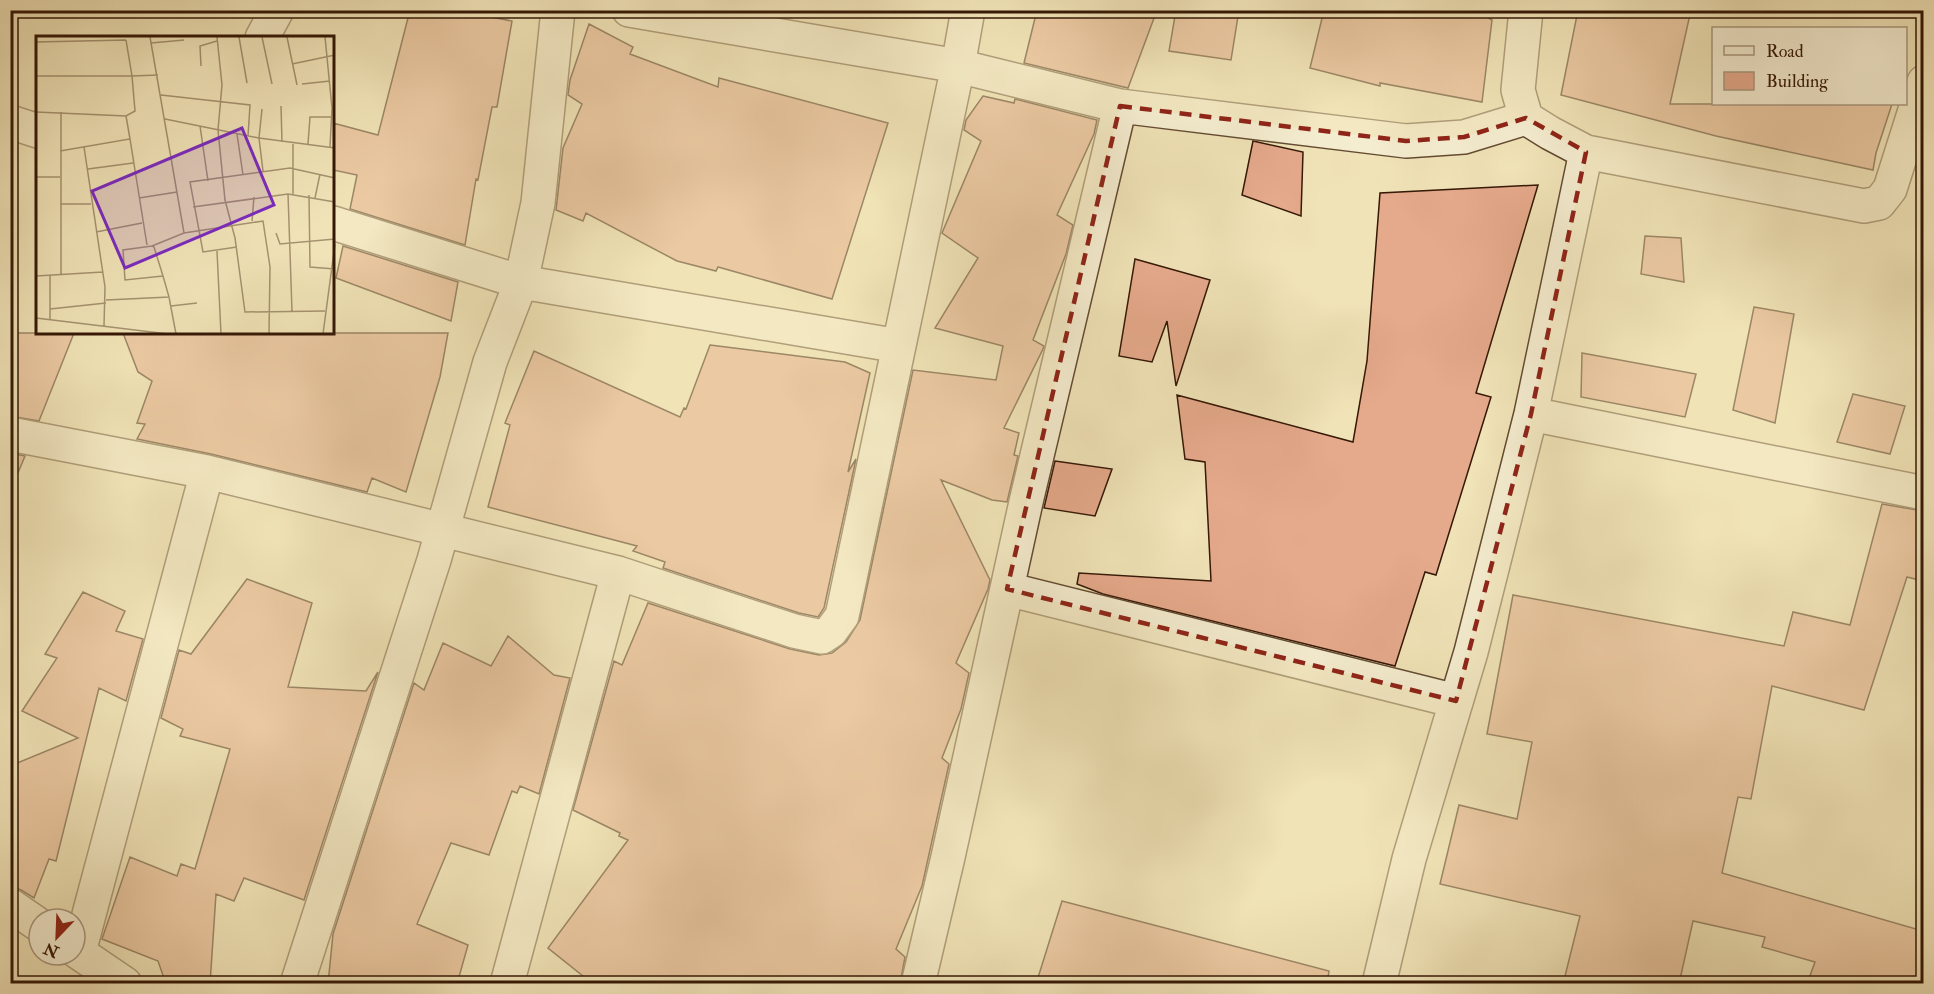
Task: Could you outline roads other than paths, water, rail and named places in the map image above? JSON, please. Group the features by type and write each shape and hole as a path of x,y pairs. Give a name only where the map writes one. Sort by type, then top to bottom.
{"street":[{"path":"263,36 277,10"},
{"path":"297,984 434,560 490,362 521,282 538,203 558,10"},
{"path":"629,10 958,66 1119,106 1406,141 1464,137 1526,118"},
{"path":"10,434 207,472 618,573 794,631 822,638 831,631 842,616 968,10"},
{"path":"1526,10 1518,90 1526,118 1550,133 1586,152 1864,206 1879,203 1890,189 1923,82"},
{"path":"918,984 1119,106"},
{"path":"10,122 36,130"},
{"path":"1379,984 1409,859 1472,652 1531,414 1586,152"},
{"path":"334,223 521,282 899,346"},
{"path":"1531,414 1923,493"},
{"path":"87,914 207,472"},
{"path":"507,984 618,573"},
{"path":"1007,589 1456,701"},
{"path":"10,905 27,917"},
{"path":"87,958 125,984"}]}
